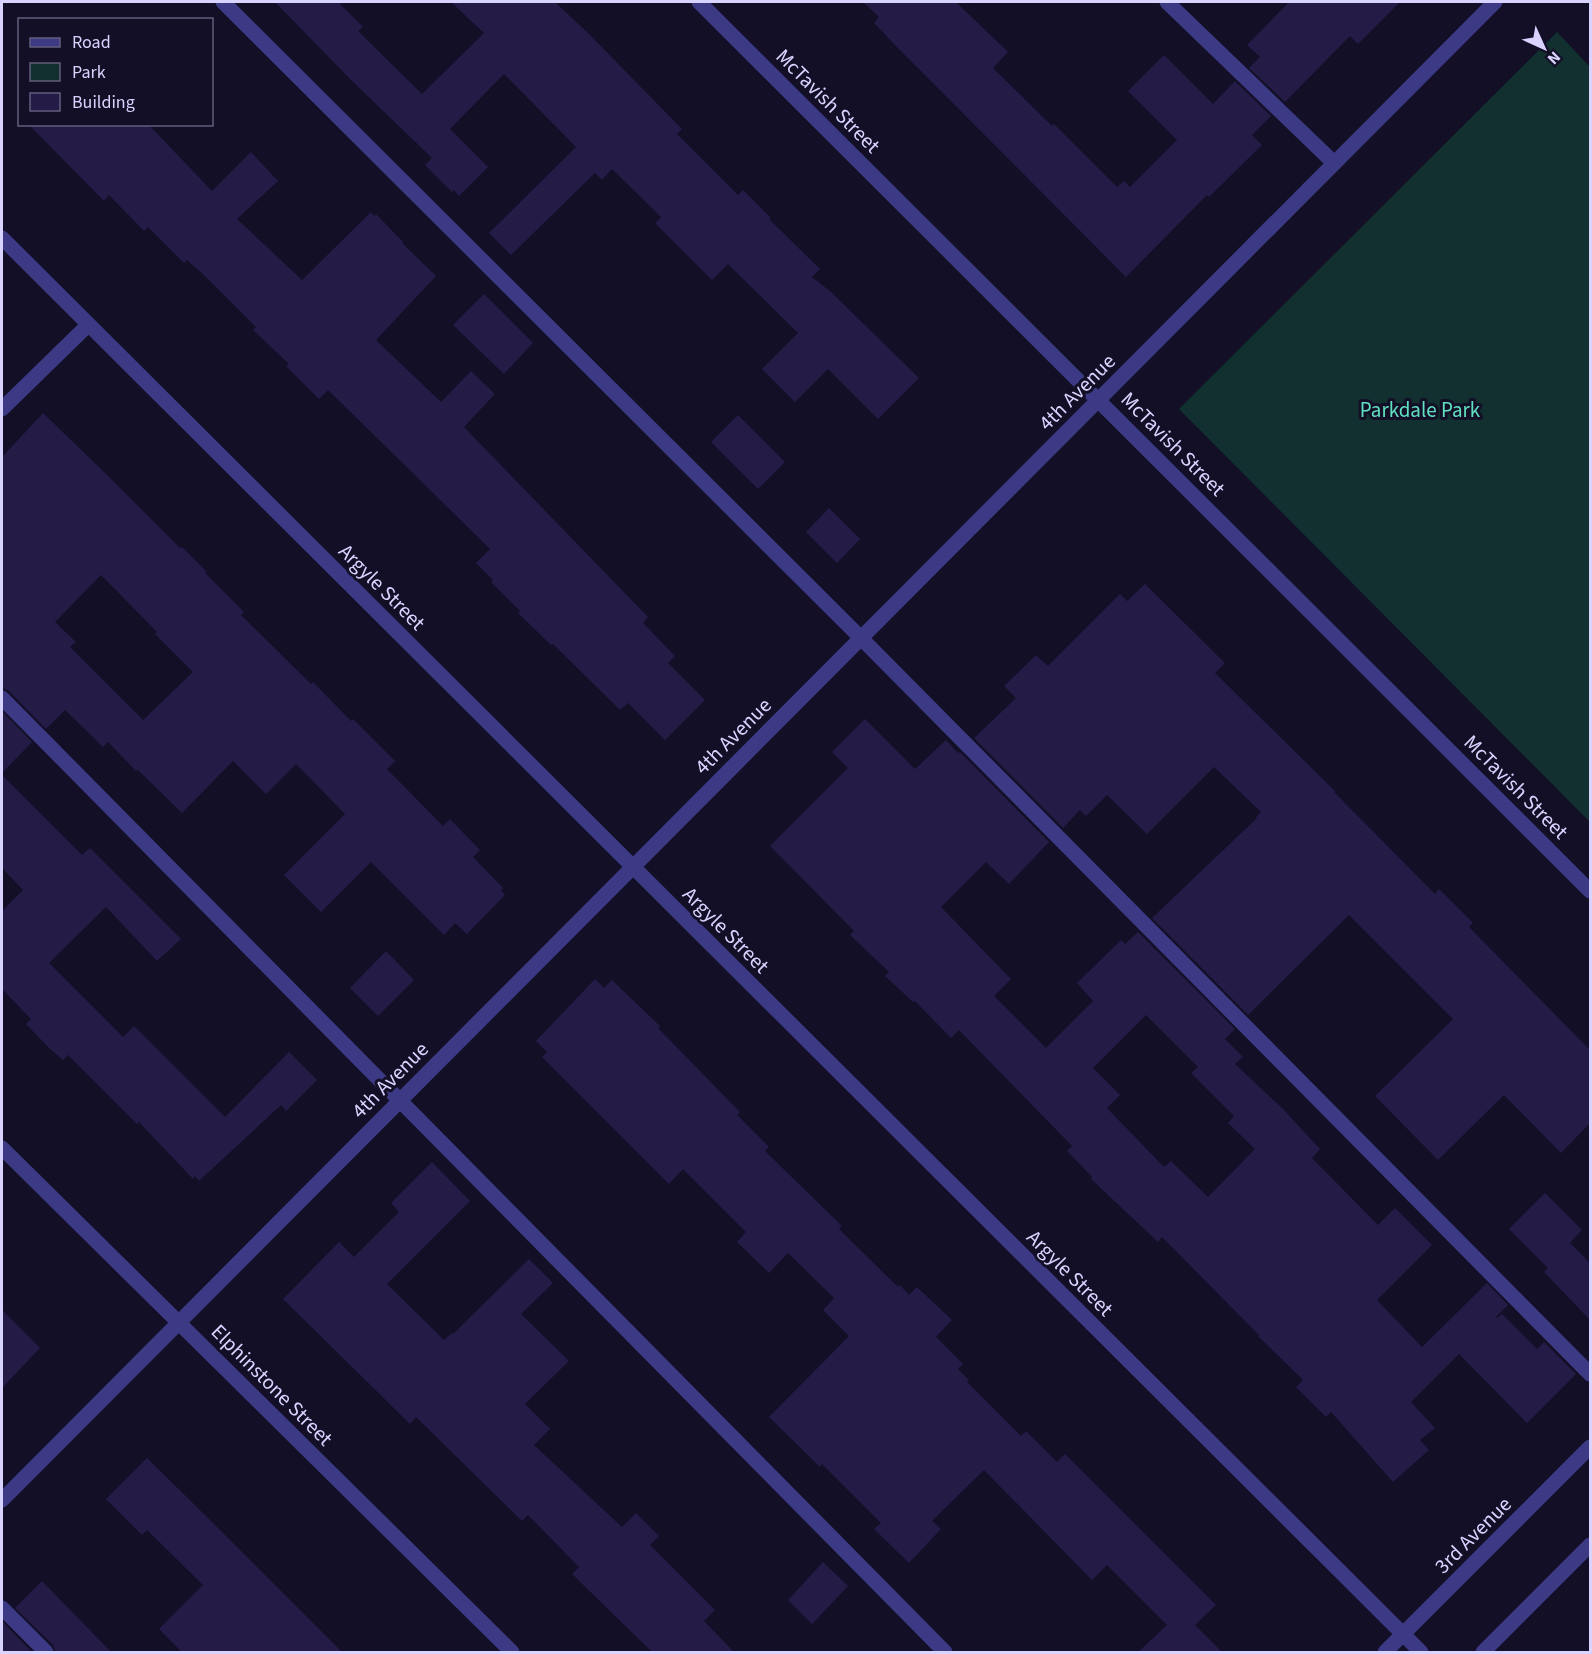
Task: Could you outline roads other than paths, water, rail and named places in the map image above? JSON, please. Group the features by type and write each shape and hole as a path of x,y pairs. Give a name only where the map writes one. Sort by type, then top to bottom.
{"street":[{"path":"223,2 861,638 1590,1374"},
{"name":"McTavish Street","path":"699,2 1590,891"},
{"path":"1167,2 1334,163"},
{"name":"4th Avenue","path":"2,1500 1495,2"},
{"name":"Argyle Street","path":"2,238 1421,1653"},
{"path":"2,409 88,325"},
{"path":"2,699 945,1653"},
{"name":"Elphinstone Street","path":"2,1148 512,1653"},
{"name":"3rd Avenue","path":"1385,1653 1590,1447"},
{"path":"1483,1653 1590,1545"},
{"path":"2,1608 46,1653"}],"park label":[{"name":"Parkdale Park","path":"1420,410"}]}
